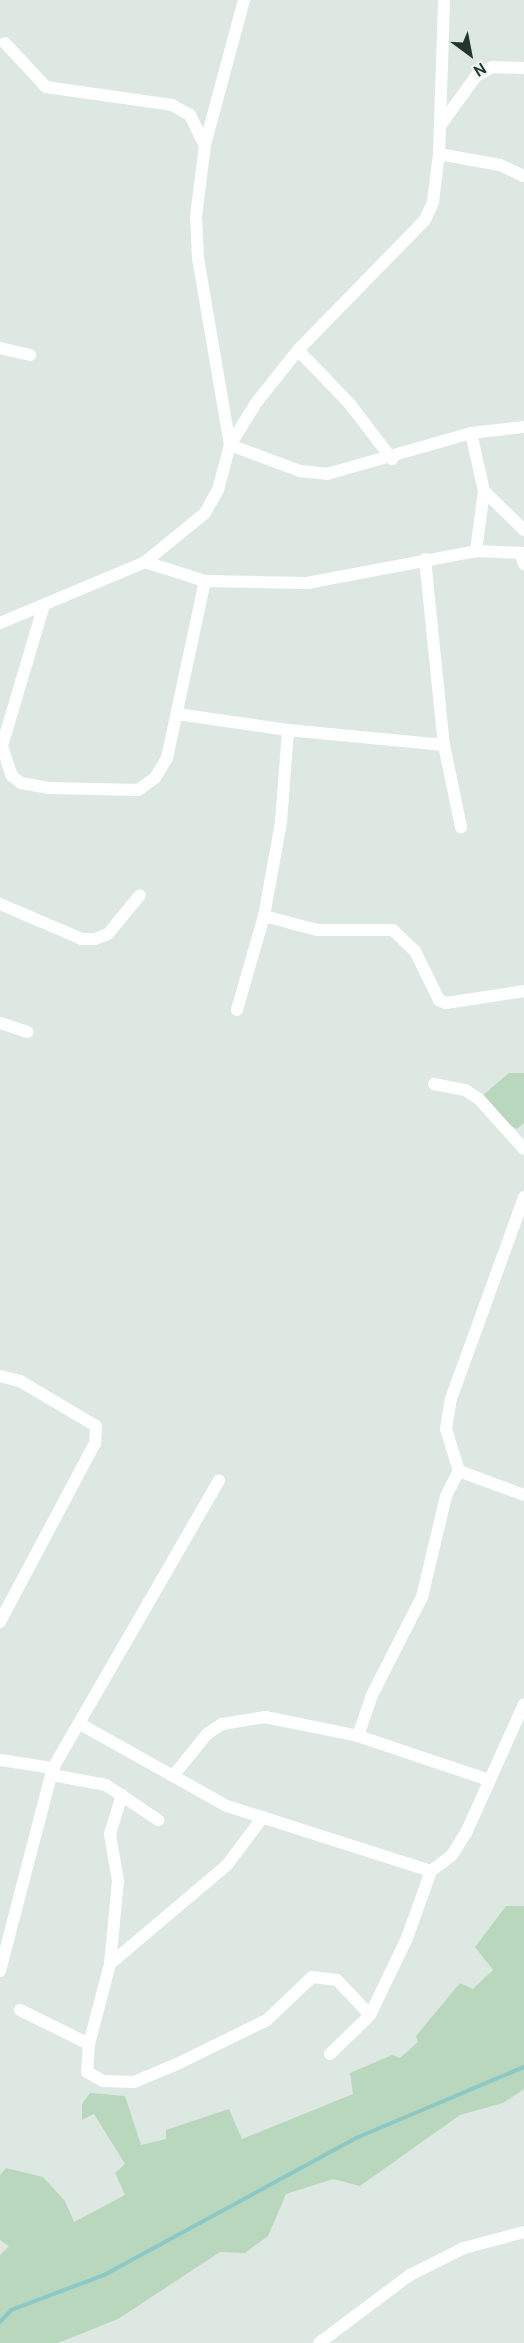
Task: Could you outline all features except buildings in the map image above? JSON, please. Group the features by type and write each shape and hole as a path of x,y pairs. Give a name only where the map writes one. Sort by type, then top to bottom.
{"street":[{"path":"230,445 198,258 196,216 205,145 244,0"},
{"path":"0,622 145,562 205,513 218,490 230,445 298,350 425,220 433,202 439,154 444,0"},
{"path":"5,43 46,87 172,105 190,115 205,145"},
{"path":"440,127 476,76 492,67 524,68"},
{"path":"439,154 500,165 524,176"},
{"path":"0,348 30,355"},
{"path":"298,350 349,403 392,459"},
{"path":"230,445 311,473 327,474 392,459 471,433 524,427"},
{"path":"471,433 484,491 476,551"},
{"path":"484,491 524,530"},
{"path":"145,562 205,581 306,584 425,559 476,551 523,557"},
{"path":"425,559 444,745 461,827"},
{"path":"44,605 2,746 12,776 21,783 49,788 138,790 162,769 177,714 205,581"},
{"path":"177,714 288,730 444,745"},
{"path":"237,1010 264,916 281,822 288,730"},
{"path":"0,904 82,939 95,939 108,934 140,896"},
{"path":"264,916 317,930 393,930 416,951 440,1000 446,1003 524,991"},
{"path":"0,1023 28,1032"},
{"path":"434,1084 465,1090 479,1099 524,1149"},
{"path":"358,1736 372,1695 422,1597 446,1496 459,1472 446,1429 451,1398 524,1197"},
{"path":"0,1376 20,1381 96,1426 95,1443 0,1622"},
{"path":"459,1472 524,1495"},
{"path":"0,1971 53,1772 219,1480"},
{"path":"330,2054 370,2015 407,1938 431,1871 452,1855 466,1833 524,1704"},
{"path":"173,1776 207,1734 222,1724 286,1719 358,1736 489,1780"},
{"path":"80,1724 227,1806 431,1871"},
{"path":"0,1760 82,1778 123,1795 158,1820"},
{"path":"123,1795 110,1834 118,1881 110,1964 89,2044 87,2072 92,2078 134,2082 267,2020 312,1977 337,1980 370,2015"},
{"path":"110,1964 226,1865 263,1817"},
{"path":"20,2010 89,2044"},
{"path":"319,2343 410,2275 464,2248 524,2232"}],"green space":[{"path":"509,1073 524,1073 524,1123 516,1129 500,1118 482,1096"},
{"path":"506,1906 524,1906 524,2089 503,2103 460,2115 360,2186 333,2179 286,2194 268,2236 245,2253 220,2252 118,2319 58,2343 0,2343 0,2255 9,2246 0,2240 0,2175 6,2168 43,2177 65,2201 74,2222 125,2195 115,2173 125,2164 94,2114 82,2120 82,2104 90,2093 125,2096 141,2145 166,2139 166,2130 229,2109 242,2139 353,2094 350,2073 392,2055 400,2058 418,2042 416,2036 460,1983 473,1989 493,1970 475,1947"}],"waterway":[{"path":"0,2322 11,2310 104,2275 356,2138 524,2067"}]}
